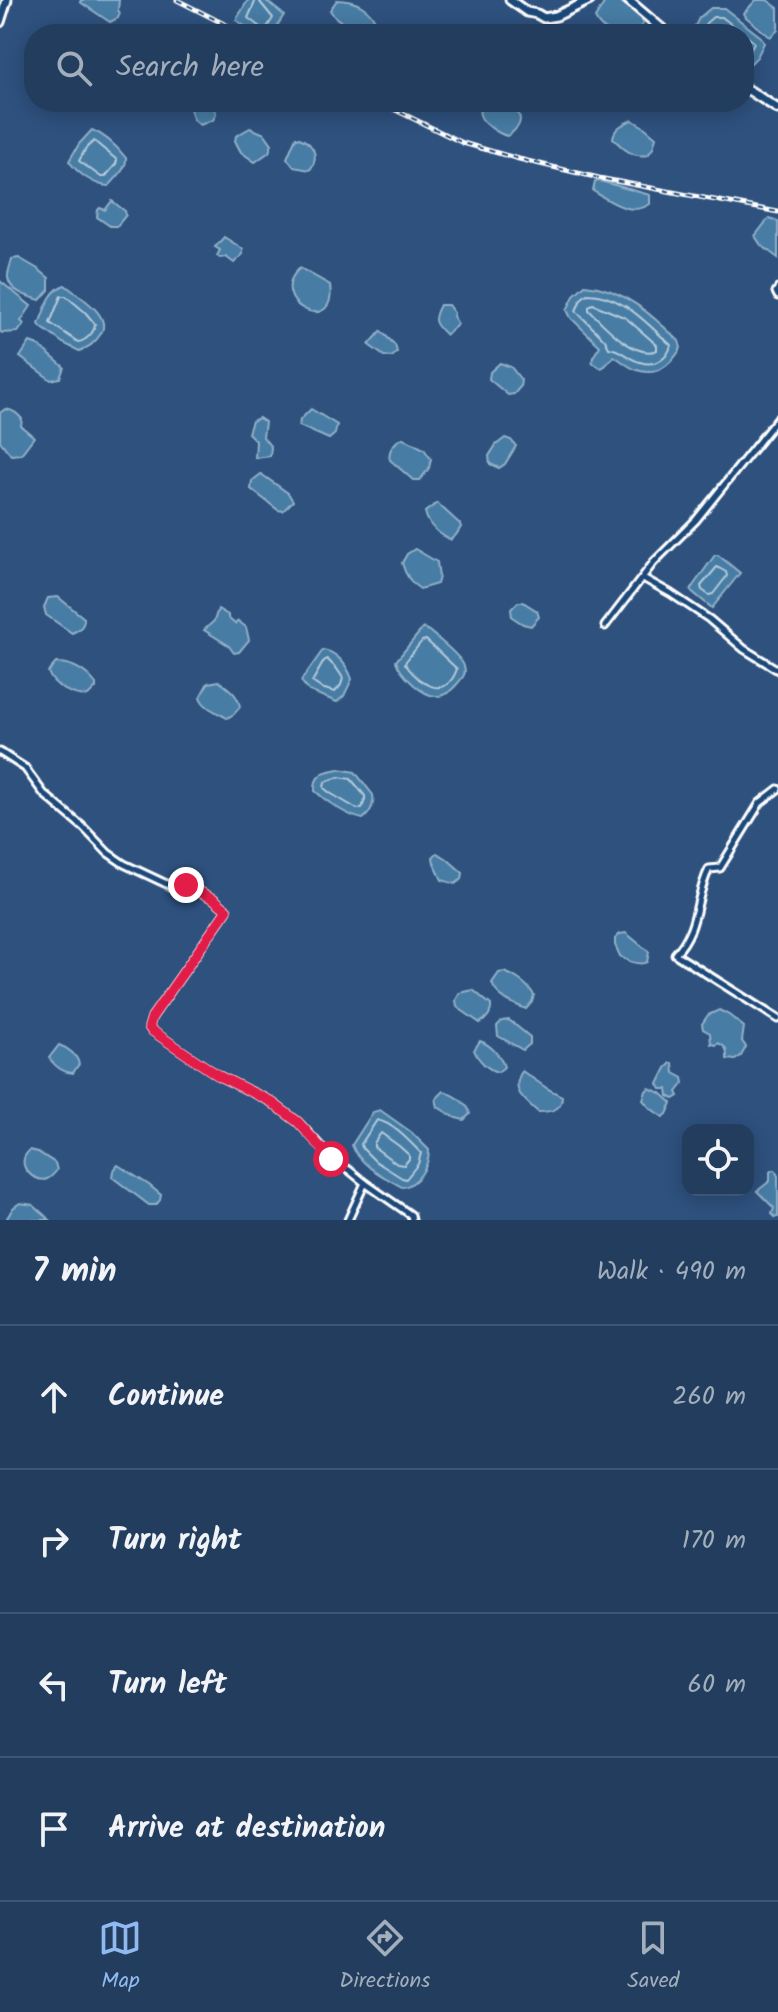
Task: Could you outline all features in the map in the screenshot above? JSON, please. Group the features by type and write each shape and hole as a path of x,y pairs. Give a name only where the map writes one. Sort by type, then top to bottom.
{"main road":[{"path":"0,22 7,0"},
{"path":"510,0 527,12 544,18 556,16 590,0"},
{"path":"628,0 656,24"},
{"path":"754,93 778,109"}],"street":[{"path":"778,289 778,296"},
{"path":"605,626 654,562 696,520 778,418"},
{"path":"643,578 683,601 744,649 778,670"},
{"path":"0,752 25,768 44,794 108,853 173,887 186,885 225,908 226,913 152,1017 151,1030 219,1076 270,1101 298,1122 336,1163 411,1215 412,1220"},
{"path":"778,789 760,803 720,868 709,869 693,926 686,942 675,954 778,1019"},
{"path":"348,1220 365,1183"}],"water":[{"path":"81,0 119,0 118,18 110,22"},
{"path":"248,0 265,0 284,15 278,24 242,24 236,20"},
{"path":"337,0 350,2 362,6 376,24 344,24 330,10"},
{"path":"606,0 617,0 645,19 643,24 599,24 595,18"},
{"path":"756,0 767,0 778,8 778,30 770,37 744,13"},
{"path":"711,8 724,8 744,24 696,24"},
{"path":"754,32 764,43 754,60"},
{"path":"191,112 215,112 213,120 200,125"},
{"path":"480,112 517,112 520,120 517,128 507,136 484,122"},
{"path":"632,120 656,137 648,155 629,152 613,138 617,129"},
{"path":"250,128 265,134 272,144 269,152 255,162 241,152 235,141 236,136"},
{"path":"92,130 111,142 126,158 123,170 109,186 87,178 69,161"},
{"path":"296,137 313,149 315,159 310,170 294,167 287,158"},
{"path":"595,182 650,195 650,204 635,209 613,203 593,191"},
{"path":"112,201 126,215 117,226 110,226 97,217 98,210 105,210"},
{"path":"769,218 778,221 778,258 755,236"},
{"path":"224,237 243,249 243,254 234,263 226,257 217,256 220,250 215,247"},
{"path":"19,258 49,278 49,290 40,300 21,293 9,283 12,259"},
{"path":"300,268 330,285 329,301 323,310 314,312 295,302 290,292 291,280"},
{"path":"0,281 31,306 18,332 0,331"},
{"path":"65,285 93,307 102,320 103,328 98,338 79,351 39,324 51,296"},
{"path":"585,285 624,297 658,322 679,341 681,348 673,360 651,372 634,369 614,356 601,368 592,362 600,346 571,318 567,310 575,294"},
{"path":"440,305 448,305 458,324 446,335 435,321"},
{"path":"381,331 395,345 397,352 392,357 384,356 369,345"},
{"path":"30,342 64,367 60,378 51,380 20,357"},
{"path":"500,363 511,367 521,380 514,394 508,395 489,379 490,372"},
{"path":"5,409 18,415 22,419 21,426 34,437 21,454 11,455 0,441 0,413"},
{"path":"311,409 337,425 335,434 329,439 299,426 300,420"},
{"path":"259,418 265,422 263,437 271,447 270,456 255,458 256,441 248,433 252,421"},
{"path":"403,438 424,449 431,459 429,468 420,480 413,480 390,460 392,447"},
{"path":"505,438 516,446 499,468 490,464 489,456"},
{"path":"261,474 288,493 293,501 283,511 251,489 252,481"},
{"path":"437,503 460,524 456,535 450,540 434,529 426,517 425,512"},
{"path":"415,549 437,562 437,584 420,589 408,578 402,563 407,554"},
{"path":"715,555 740,573 712,608 690,590"},
{"path":"58,597 84,618 81,628 72,633 46,615 44,607 48,598"},
{"path":"518,602 537,611 539,617 531,626 512,617 511,609"},
{"path":"218,609 235,624 238,621 246,627 249,640 239,652 234,653 228,645 204,630 214,621"},
{"path":"423,628 459,657 464,666 462,678 443,695 431,695 419,689 396,661"},
{"path":"323,650 341,660 352,679 344,696 337,702 309,691 301,681"},
{"path":"56,663 79,669 92,679 96,688 88,696 64,690 48,672"},
{"path":"219,681 230,689 239,702 240,707 227,718 208,707 200,697 208,683"},
{"path":"339,769 355,772 373,795 371,808 363,819 338,808 315,791 321,774"},
{"path":"437,853 463,873 462,879 455,884 442,880 434,863 433,857"},
{"path":"626,933 649,952 647,962 633,962 620,956 615,939"},
{"path":"504,972 521,981 534,995 526,1009 506,999 494,988 492,983 499,973"},
{"path":"473,990 491,1005 488,1016 480,1023 457,1007 456,1000 460,993"},
{"path":"719,1010 744,1027 742,1041 746,1047 735,1060 727,1059 723,1046 711,1044 710,1033 703,1029 702,1024 708,1015"},
{"path":"509,1020 530,1037 530,1044 523,1050 498,1036 497,1026"},
{"path":"480,1041 492,1048 501,1059 504,1067 498,1072 487,1067 476,1054 474,1050"},
{"path":"59,1045 72,1052 78,1061 73,1073 66,1072 49,1058"},
{"path":"671,1063 674,1073 683,1078 684,1083 677,1092 679,1096 674,1099 668,1096 667,1089 661,1089 658,1084"},
{"path":"522,1071 562,1096 558,1108 538,1112 523,1098 517,1084"},
{"path":"649,1088 672,1103 663,1117 643,1100"},
{"path":"444,1091 467,1106 470,1114 464,1120 438,1107 436,1099"},
{"path":"380,1110 411,1132 429,1150 422,1174 413,1183 402,1187 373,1170 355,1152 352,1145 373,1112"},
{"path":"30,1150 55,1163 57,1170 52,1176 42,1180 28,1172 24,1162"},
{"path":"118,1165 161,1195 156,1205 149,1205 112,1177"},
{"path":"772,1170 778,1176 778,1217 772,1214 774,1208 757,1191 770,1181"},
{"path":"20,1203 33,1205 50,1220 8,1220 13,1208"}],"railway":[{"path":"177,0 224,24"},
{"path":"399,112 463,143 519,159 599,178 778,212"}],"route":[{"path":"186,885 214,899 227,910 152,1017 149,1027 163,1040 219,1076 270,1101 298,1122 331,1159"}]}
